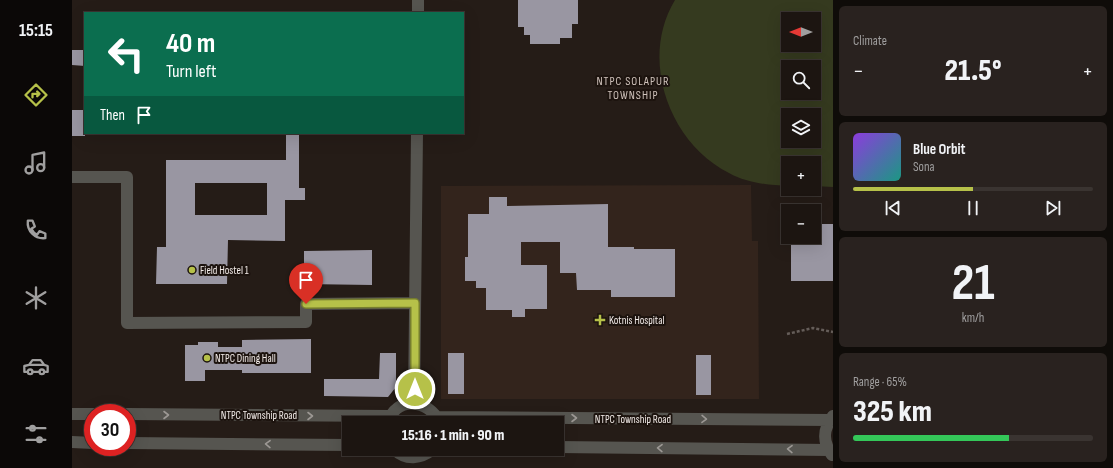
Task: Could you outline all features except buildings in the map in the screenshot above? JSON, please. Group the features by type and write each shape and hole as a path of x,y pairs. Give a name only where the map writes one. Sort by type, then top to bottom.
{"street":[{"path":"418,0 418,12"},
{"path":"414,403 417,134"},
{"path":"72,177 127,177 127,323 306,322 306,304 415,303"},
{"name":"NTPC Township Road","path":"392,416 402,405 414,403 429,408 435,416"},
{"path":"72,414 84,414"},
{"name":"NTPC Township Road","path":"136,414 342,419"},
{"path":"564,447 831,453 825,441 825,432 831,418"},
{"name":"NTPC Township Road","path":"564,419 831,418"},
{"path":"72,442 84,443"},
{"path":"136,443 342,445"},
{"path":"403,456 413,463 424,456"}],"path":[{"path":"786,334 813,328 833,332"}],"shaded area":[{"name":"Kotnis Hospital","path":"751,185 752,241 758,241 759,399 441,399 441,186"}],"green space":[{"path":"675,0 833,0 833,187 821,186 821,156 781,156 781,185 765,184 743,179 729,173 708,159 690,142 676,121 666,97 660,73 660,48 665,23"}],"place":[{"name":"Field Hostel 1","path":"192,270"},
{"name":"Kotnis Hospital","path":"600,320"},
{"name":"NTPC Dining Hall","path":"207,358"}],"district":[{"name":"NTPC SOLAPUR TOWNSHIP","path":"633,88"}],"route":[{"path":"306,304 415,303 415,389"}]}
